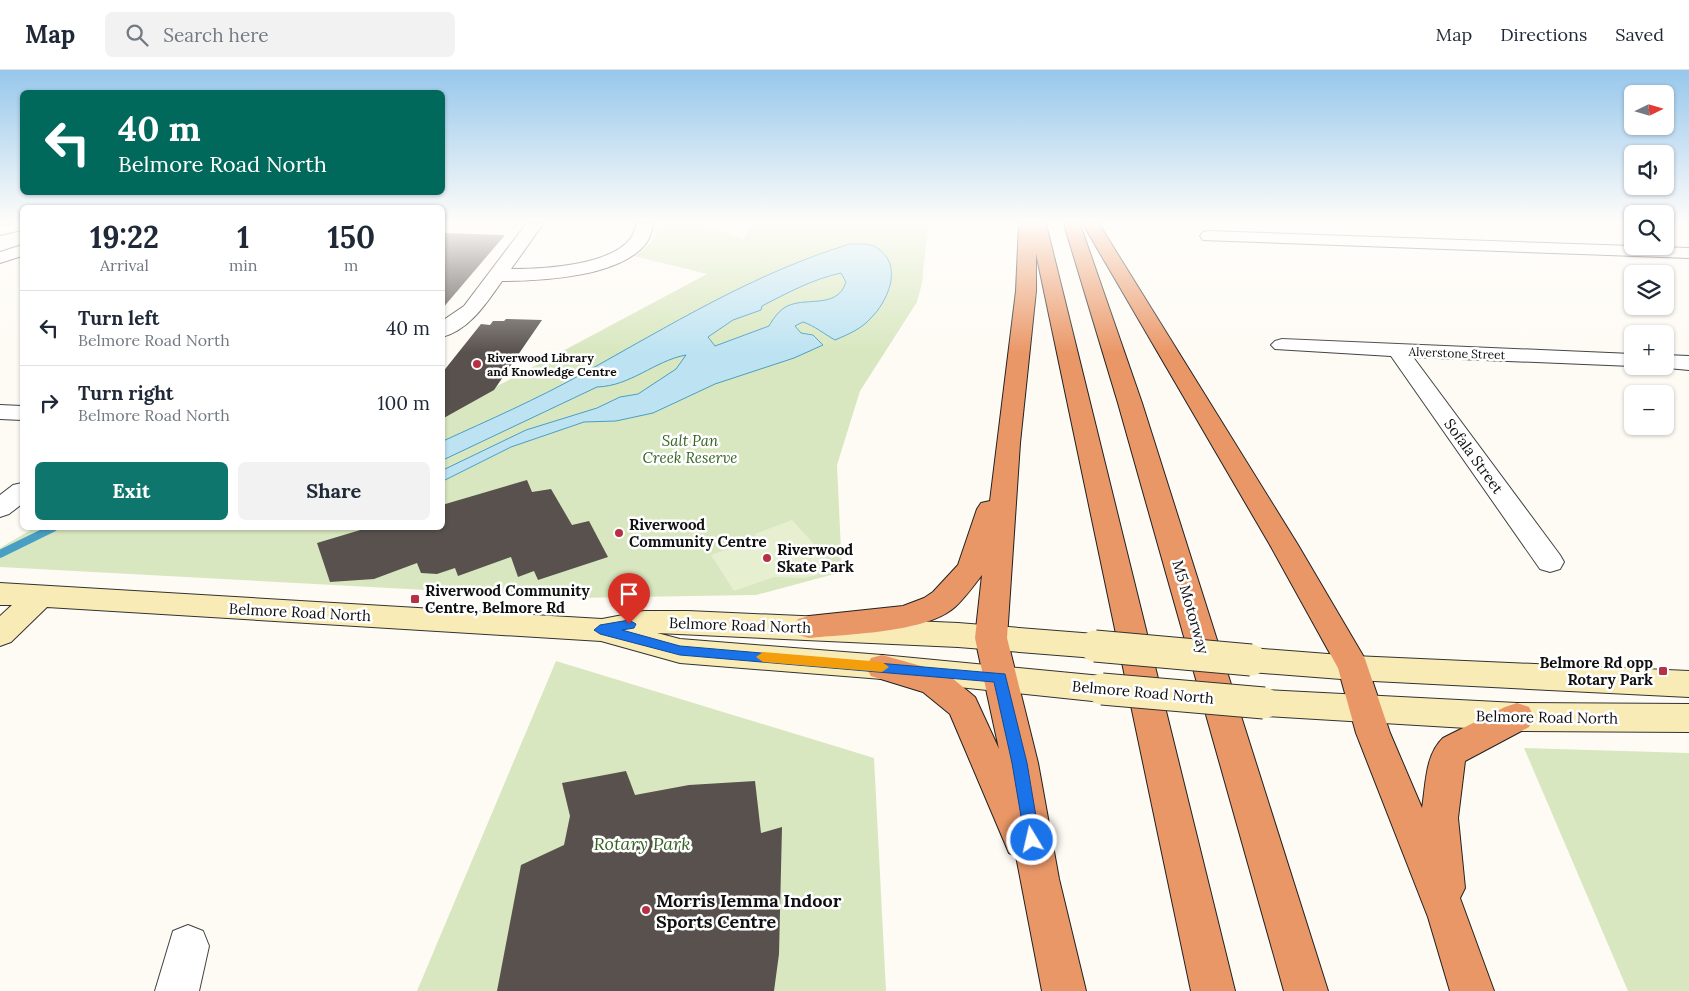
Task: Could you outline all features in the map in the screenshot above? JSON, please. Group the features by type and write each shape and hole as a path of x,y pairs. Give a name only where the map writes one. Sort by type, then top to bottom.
{"highway":[{"path":"1026,267 1026,291 1008,443 991,638 1020,763 1039,879 1064,991"},
{"path":"1048,267 1213,991"},
{"name":"M5 Motorway","path":"1086,267 1133,412 1306,991"},
{"path":"1117,267 1284,546 1354,668 1373,733 1448,917 1472,991"},
{"path":"809,628 906,617 944,600 971,568 980,545 1008,443"},
{"path":"882,667 934,682 963,706 1039,879"},
{"path":"1448,917 1439,818 1448,755 1455,748 1517,717"}],"main road":[{"name":"Belmore Road North","path":"0,594 600,630 680,650 1264,703 1517,717 1689,718"},
{"path":"0,634 40,596"},
{"name":"Belmore Road North","path":"600,630 644,622 809,628 991,638 1354,668 1689,684"}],"street":[{"path":"445,328 472,310 504,267"},
{"path":"497,276 545,275 582,267"},
{"name":"Alverstone Street","path":"1282,345 1624,360"},
{"name":"Sofala Street","path":"1398,351 1550,562"},
{"path":"0,412 20,413"},
{"path":"0,508 20,493"},
{"path":"177,991 188,946"}],"green space":[{"name":"Salt Pan Creek Reserve","path":"679,267 924,267 917,302 860,391 837,465 842,572 756,595 574,598 0,567 0,548 31,530 445,530 445,414 707,274"},
{"name":"Riverwood Skate Park","path":"792,520 818,552 821,560 817,575 804,578 774,577 734,591 711,555 758,539 755,534"},
{"name":"Rotary Park","path":"556,661 874,758 886,991 417,991"},
{"path":"1524,748 1689,753 1689,991 1628,991"}],"water":[{"path":"787,267 891,267 891,275 887,294 877,311 859,328 835,340 803,322 795,326 801,333 813,335 823,345 794,358 715,384 653,413 616,421 584,422 511,447 445,480 445,469 526,430 597,408 620,397 638,394 676,369 686,355 663,362 621,382 597,387 445,459 445,440 548,392 680,319","holes":["841,273 846,282 842,291 827,300 792,304 779,312 769,326 715,346 708,337 733,320 761,310 762,306 791,291"]}],"building":[{"path":"445,267 478,267 445,305"},
{"path":"506,319 542,320 494,390 445,417 445,369 481,324 490,325 493,321 504,321"},
{"name":"Riverwood Community Centre","path":"527,480 532,492 551,489 572,525 589,521 608,557 538,580 534,571 518,577 511,557 458,576 455,568 437,574 421,573 417,563 374,579 330,582 317,543 360,530 445,530 445,504"},
{"name":"Morris Iemma Indoor Sports Centre","path":"626,771 635,795 689,785 755,781 761,833 782,827 779,954 774,991 497,991 521,865 564,845 570,816 562,783"}],"waterway":[{"path":"0,554 49,530"}],"slow traffic":[{"path":"763,657 882,667"}],"place":[{"name":"Riverwood Library and Knowledge Centre","path":"477,364"},
{"name":"Riverwood Community Centre","path":"619,533"},
{"name":"Riverwood Skate Park","path":"767,558"},
{"name":"Riverwood Community Centre, Belmore Rd","path":"415,599"},
{"name":"Belmore Rd opp Rotary Park","path":"1663,671"},
{"name":"Morris Iemma Indoor Sports Centre","path":"646,910"}],"route":[{"path":"629,624 600,630 680,650 1000,678 1020,763 1032,840"}]}
